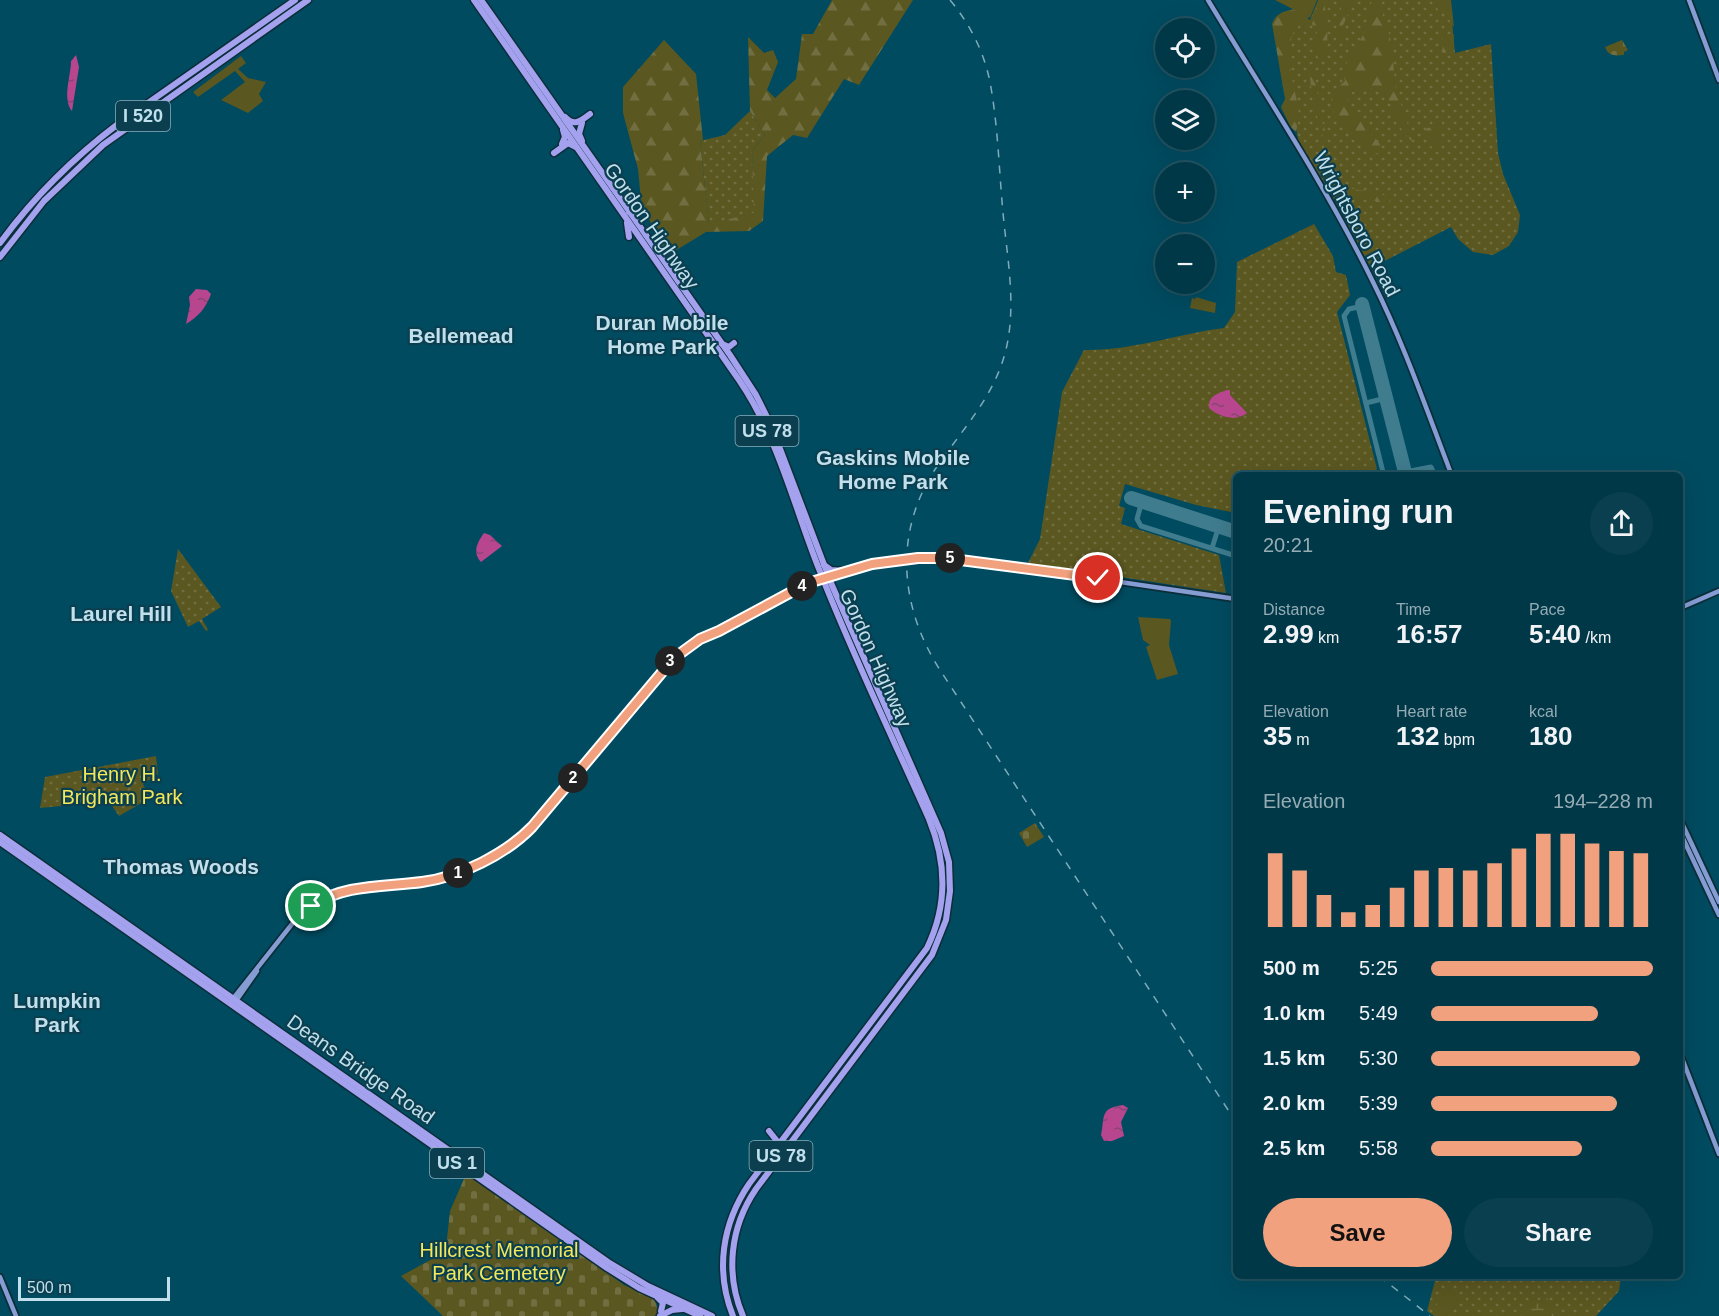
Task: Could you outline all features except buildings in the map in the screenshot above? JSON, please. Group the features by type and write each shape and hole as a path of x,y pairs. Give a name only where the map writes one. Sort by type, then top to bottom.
{"highway":[{"name":"I 520","path":"0,243 43,191 91,145 295,0"},
{"name":"I 520","path":"0,257 44,201 94,152 308,0"},
{"name":"Gordon Highway","path":"474,0 542,97 629,212 754,391 768,418 822,561 825,577 941,833 949,862 950,891 946,920 930,959 756,1189 745,1208 734,1239 732,1272 735,1294 743,1316"},
{"name":"Gordon Highway","path":"482,0 554,104 608,192 731,368 759,412 825,577 934,833 942,862 943,899 934,931 919,960 743,1193 728,1227 723,1249 723,1282 733,1316"},
{"path":"542,97 564,132 565,137 562,144"},
{"path":"554,104 566,119 573,123 579,122 590,114"},
{"path":"581,149 579,134 582,123"},
{"path":"554,153 568,143 581,149"},
{"path":"721,343 729,347 734,343"},
{"path":"721,368 726,366 731,368"},
{"path":"768,418 776,425 782,423"},
{"path":"771,460 775,459 779,463"},
{"path":"822,561 831,570 846,571"},
{"name":"Deans Bridge Road","path":"0,835 607,1268 656,1296 692,1311 712,1316"},
{"name":"Deans Bridge Road","path":"0,842 613,1266 692,1311"},
{"path":"803,1128 805,1136"},
{"path":"769,1131 777,1139 776,1149"},
{"path":"732,1272 734,1252 740,1248"},
{"path":"656,1296 662,1301 661,1313 675,1309 692,1311"},
{"path":"726,1316 728,1304"}],"main road":[{"name":"Wrightsboro Road","path":"1208,0 1320,183 1371,278 1393,326 1450,472"},
{"path":"1689,0 1719,80"},
{"path":"233,1002 298,916 314,903 347,890 442,878 493,856 514,843 532,827 664,668 683,650 804,585 872,564 945,558 1233,599"},
{"path":"1683,607 1719,591"},
{"path":"1683,825 1719,902"},
{"path":"1683,838 1719,915"},
{"path":"1683,1061 1719,1154"},
{"path":"0,1277 16,1316"}],"green space":[{"path":"832,0 913,0 859,85 844,79 807,138 793,135 767,156 763,221 749,231 706,232 665,257 641,200 638,169 623,113 623,87 664,40 696,74 709,224 754,213 752,151 765,135 750,111 748,37 764,53 773,50 778,62 767,90 775,98 796,79 802,34 813,34"},
{"path":"1275,0 1317,0 1310,18"},
{"path":"1318,0 1450,0 1455,53 1491,44 1498,153 1503,174 1520,215 1518,232 1509,246 1493,255 1473,252 1458,239 1451,227 1371,268 1327,187 1299,144 1279,32 1286,13 1310,20"},
{"path":"1319,0 1324,0 1327,33 1326,50 1321,61 1315,51 1317,32 1312,24"},
{"path":"1343,0 1355,0 1343,25 1344,33 1339,43 1336,42 1337,27"},
{"path":"1372,0 1382,0 1383,17 1390,36 1396,89 1413,140 1405,134 1386,96 1379,90 1370,88 1356,90 1349,96 1347,105 1379,143 1384,154 1370,152 1357,143 1338,119 1331,102 1333,93 1345,81 1347,61 1366,29"},
{"path":"1431,0 1451,0 1454,27 1447,12 1440,12"},
{"path":"1297,9 1307,14 1309,21 1298,27 1292,36 1289,48 1299,114 1296,132 1290,126 1281,107 1285,99 1272,24 1282,13"},
{"path":"1442,35 1454,35 1453,51 1443,53"},
{"path":"1622,40 1628,50 1624,52 1624,55 1612,55 1606,50 1605,47"},
{"path":"241,56 246,63 238,69 248,78 266,82 259,94 263,101 248,113 221,100 245,82 235,71 198,97 193,92"},
{"path":"1310,73 1313,73 1322,122 1328,137 1325,141 1315,107"},
{"path":"750,111 765,135 752,151 755,213 709,225 700,141 725,135"},
{"path":"1442,115 1442,129 1437,148 1434,149 1429,144 1425,133 1427,128 1438,122"},
{"path":"1296,133 1317,161 1335,175 1336,182 1349,188 1382,194 1390,200 1388,204 1341,193 1338,198 1334,198"},
{"path":"1314,224 1333,256 1336,272 1346,275 1350,295 1337,312 1377,469 1373,472 1233,472 1233,512 1196,505 1125,484 1119,506 1125,508 1121,524 1219,555 1226,593 1028,563 1040,539 1062,392 1084,350 1119,348 1224,328 1235,312 1237,262"},
{"path":"1192,298 1216,303 1215,313 1190,308"},
{"path":"178,549 221,607 202,619 208,630 206,631 199,621 188,627 171,591"},
{"path":"1138,617 1170,619 1169,645 1178,674 1157,680 1146,647 1150,645 1143,640"},
{"name":"Henry H. Brigham Park","path":"156,756 158,774 143,784 150,798 119,816 106,797 71,805 40,808 45,777"},
{"path":"1035,823 1044,837 1027,847 1019,833"},
{"name":"Hillcrest Memorial Park Cemetery","path":"467,1172 624,1285 654,1298 659,1313 654,1316 443,1316 401,1276 441,1254 446,1248 450,1211"},
{"path":"1435,1279 1621,1279 1619,1291 1596,1316 1434,1316 1427,1311"},
{"path":"1448,1289 1460,1298 1446,1316 1435,1307"},
{"path":"1546,1297 1565,1316 1524,1316 1522,1313 1531,1304"}],"water":[{"path":"76,55 79,67 72,111 68,100 68,87 71,61"},
{"path":"196,289 207,290 211,294 201,312 186,324 190,305 189,297"},
{"path":"1230,390 1230,395 1247,413 1243,416 1228,417 1209,408 1212,398"},
{"path":"484,533 490,535 502,546 481,562 476,548"},
{"path":"1123,1105 1128,1108 1121,1122 1124,1136 1112,1141 1104,1141 1101,1135 1104,1115 1115,1106"}],"taxiway":[{"path":"1363,306 1349,309 1344,316 1383,472"},
{"path":"1366,403 1386,398"},
{"path":"1405,472 1431,467 1433,472"},
{"path":"1142,501 1137,519 1141,526 1233,555"},
{"path":"1212,548 1219,526"}],"runway":[{"path":"1362,304 1405,472"},
{"path":"1131,498 1233,531"}],"railway":[{"path":"950,0 975,39 984,60 993,98 1010,279 1010,329 1002,362 988,394 923,490 908,542 909,594 926,645 940,670 1233,1117"},
{"path":"1383,1279 1430,1316"}],"district":[{"name":"Duran Mobile Home Park","path":"662,334"},
{"name":"Bellemead","path":"461,335"},
{"name":"Gaskins Mobile Home Park","path":"893,469"},
{"name":"Laurel Hill","path":"121,613"},
{"name":"Thomas Woods","path":"181,866"},
{"name":"Lumpkin Park","path":"57,1012"}],"route":[{"path":"311,906 330,895 347,890 442,878 460,872 509,847 532,827 664,668 683,650 813,581 872,564 918,558 984,562 1098,578"}]}
